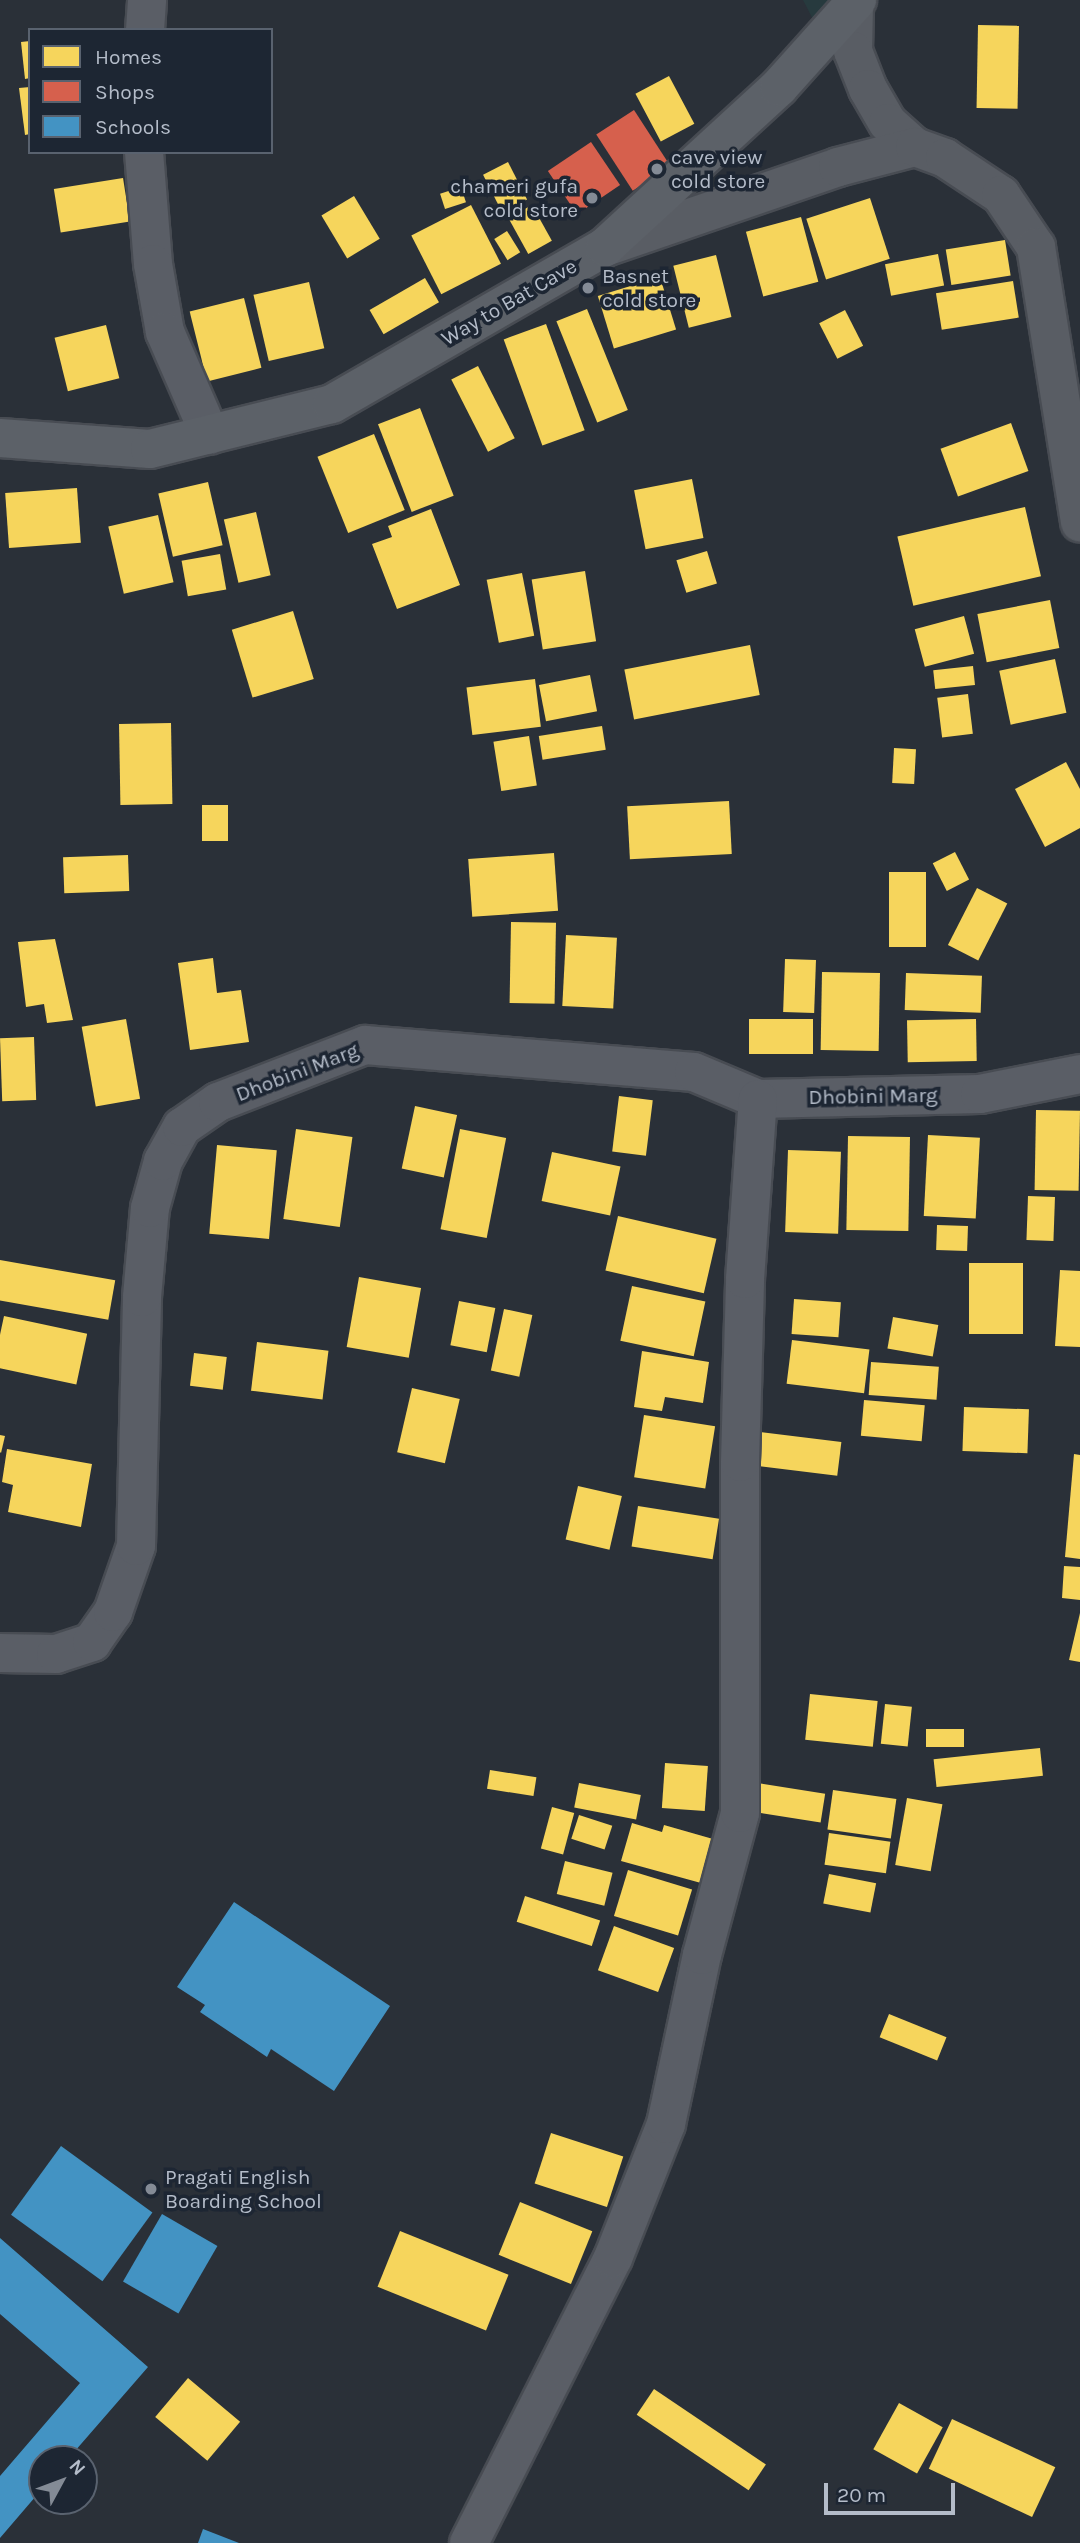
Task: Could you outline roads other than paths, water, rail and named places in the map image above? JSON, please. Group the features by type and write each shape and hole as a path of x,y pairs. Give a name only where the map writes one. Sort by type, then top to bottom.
{"main road":[{"path":"856,2 853,51 868,89 888,123 915,146 945,158 1001,195 1036,247 1080,523"},
{"path":"605,247 779,87 856,2"},
{"name":"Way to Bat Cave","path":"0,438 150,449 332,404 605,247 838,167 915,146"}],"street":[{"path":"145,28 146,0"},
{"path":"144,154 153,264 165,332 210,435"},
{"name":"Dhobini Marg","path":"0,1653 56,1654 93,1642 113,1612 136,1546 142,1297 150,1208 163,1161 182,1127 218,1102 365,1045 694,1072 758,1099 980,1094 1080,1074"},
{"path":"468,2543 613,2258 666,2124 702,1955 740,1813 740,1462 745,1279 758,1099"}],"place":[{"name":"cave view cold store","path":"657,169"},
{"name":"chameri gufa cold store","path":"592,198"},
{"name":"Basnet cold store","path":"588,288"},
{"name":"Pragati English Boarding School","path":"151,2189"}]}
